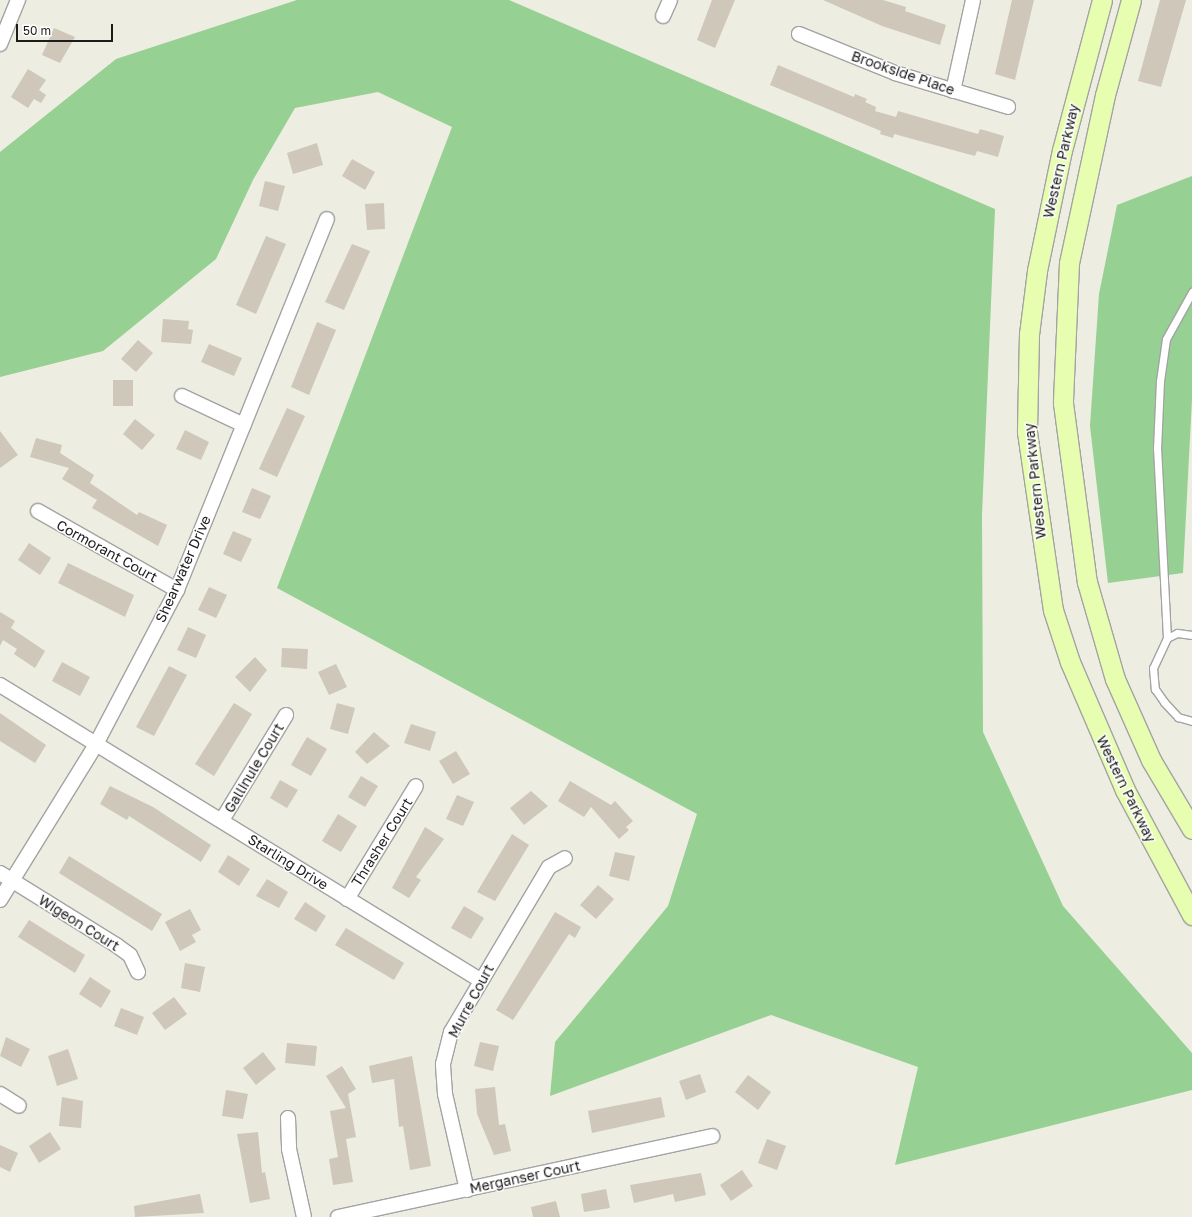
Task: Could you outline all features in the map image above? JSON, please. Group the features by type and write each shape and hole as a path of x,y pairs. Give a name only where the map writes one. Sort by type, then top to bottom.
{"main road":[{"name":"Western Parkway","path":"1102,0 1062,150 1037,271 1029,334 1028,432 1052,602 1070,662 1125,790 1192,914"},
{"name":"Western Parkway","path":"1131,0 1105,95 1069,263 1063,403 1087,582 1115,679 1151,760 1192,829"}],"street":[{"path":"0,44 18,0"},
{"path":"663,16 670,0"},
{"path":"953,91 973,0"},
{"name":"Brookside Place","path":"799,34 953,91 1008,106"},
{"name":"Shearwater Drive","path":"0,900 95,746 177,590 327,219"},
{"path":"182,396 244,425"},
{"name":"Cormorant Court","path":"38,511 177,590"},
{"name":"Starling Drive","path":"0,685 95,746 222,820 347,899 480,980"},
{"name":"Gallinule Court","path":"222,820 286,715"},
{"name":"Thrasher Court","path":"347,899 416,786"},
{"name":"Murre Court","path":"467,1190 445,1094 444,1064 451,1032 480,980 549,867 565,858"},
{"name":"Wigeon Court","path":"0,873 130,955 138,972"},
{"path":"0,1094 19,1106"},
{"path":"288,1118 289,1149 304,1217"},
{"name":"Merganser Court","path":"338,1217 712,1136"}],"lane":[{"path":"1192,292 1166,339 1160,382 1157,449 1167,638 1153,668 1156,689 1178,717 1192,721"},
{"path":"1167,638 1177,633 1192,635"}],"green space":[{"path":"297,0 509,0 995,209 982,515 983,732 1063,906 1192,1053 1192,1090 895,1165 918,1067 771,1015 550,1096 555,1042 668,906 697,814 277,588 452,127 378,92 295,108 253,180 216,259 103,351 0,377 0,152 116,59"},
{"path":"1192,176 1192,399 1183,573 1108,583 1090,426 1099,294 1117,205"}],"building":[{"path":"712,0 735,0 715,48 697,40"},
{"path":"823,0 883,0 906,7 905,11 946,25 940,45 882,26"},
{"path":"1012,0 1034,0 1015,80 995,74"},
{"path":"1160,0 1186,0 1161,87 1138,81"},
{"path":"54,28 75,37 60,63 42,55"},
{"path":"778,65 854,97 855,94 867,99 865,102 876,107 875,111 896,117 898,111 978,134 980,129 1004,136 998,157 977,151 975,156 894,134 893,138 880,134 881,131 770,85"},
{"path":"28,69 46,80 39,90 46,95 41,103 34,99 28,108 11,97"},
{"path":"317,143 323,165 293,174 287,153"},
{"path":"352,159 375,172 365,190 342,176"},
{"path":"265,181 285,186 278,211 259,206"},
{"path":"384,203 385,229 367,230 365,204"},
{"path":"266,236 286,244 256,314 236,305"},
{"path":"352,244 370,251 344,310 325,302"},
{"path":"163,319 189,321 188,329 193,330 191,344 161,342"},
{"path":"317,322 336,330 309,395 291,387"},
{"path":"138,340 153,353 136,372 121,359"},
{"path":"209,344 242,358 234,376 201,362"},
{"path":"113,380 133,380 133,406 113,406"},
{"path":"287,408 305,416 277,477 259,469"},
{"path":"135,419 155,435 142,450 123,434"},
{"path":"185,430 209,442 201,460 176,449"},
{"path":"0,431 18,455 0,468"},
{"path":"36,438 62,445 60,453 94,475 90,483 137,515 139,512 167,525 158,546 92,508 97,500 62,479 69,468 30,457"},
{"path":"252,488 271,496 260,519 242,512"},
{"path":"233,531 252,539 241,562 223,554"},
{"path":"29,543 51,558 40,575 18,560"},
{"path":"68,563 134,595 125,617 58,583"},
{"path":"209,587 227,595 216,618 198,610"},
{"path":"0,612 15,621 11,628 45,651 35,668 14,654 17,649 3,640 0,646"},
{"path":"188,627 206,635 196,658 177,650"},
{"path":"282,648 308,649 307,669 281,667"},
{"path":"255,657 267,670 250,692 235,677"},
{"path":"62,662 90,677 80,696 52,681"},
{"path":"336,664 347,687 329,695 318,672"},
{"path":"169,666 187,675 154,736 136,727"},
{"path":"234,703 252,714 214,776 195,764"},
{"path":"337,703 355,708 348,734 330,729"},
{"path":"0,713 46,745 35,763 0,741"},
{"path":"411,724 436,732 430,751 404,743"},
{"path":"374,732 390,746 367,764 355,752"},
{"path":"307,737 327,749 311,776 291,765"},
{"path":"456,751 470,774 453,784 439,761"},
{"path":"361,776 378,786 365,807 348,797"},
{"path":"280,780 298,790 287,808 270,798"},
{"path":"570,781 611,805 615,801 633,821 626,827 629,830 619,839 591,807 584,817 558,801"},
{"path":"110,786 153,807 211,845 201,862 129,816 127,820 100,804"},
{"path":"531,791 548,806 524,825 510,808"},
{"path":"457,795 474,802 463,826 446,819"},
{"path":"338,814 357,826 341,852 322,841"},
{"path":"425,827 444,839 416,877 421,880 409,898 392,888"},
{"path":"512,834 529,845 495,901 477,892"},
{"path":"615,852 635,856 629,881 609,876"},
{"path":"228,855 250,869 239,886 218,872"},
{"path":"69,856 162,914 152,931 59,873"},
{"path":"267,879 288,892 279,908 256,896"},
{"path":"598,885 614,899 596,919 580,905"},
{"path":"305,902 326,916 316,932 294,919"},
{"path":"464,906 484,918 471,939 451,928"},
{"path":"190,909 201,930 192,935 196,942 180,951 165,922"},
{"path":"555,912 581,927 575,938 569,934 513,1020 496,1010"},
{"path":"29,920 85,955 75,973 18,937"},
{"path":"346,928 404,963 394,980 335,945"},
{"path":"185,963 205,967 200,992 181,988"},
{"path":"90,977 111,991 101,1008 79,994"},
{"path":"174,997 187,1014 165,1030 152,1013"},
{"path":"121,1008 144,1017 137,1035 114,1026"},
{"path":"6,1037 30,1049 21,1067 0,1056"},
{"path":"480,1042 499,1046 493,1071 474,1066"},
{"path":"287,1043 317,1046 315,1066 285,1063"},
{"path":"68,1049 78,1079 57,1086 48,1056"},
{"path":"263,1052 276,1069 256,1085 243,1068"},
{"path":"412,1056 431,1166 410,1170 403,1126 399,1127 394,1079 372,1083 369,1066"},
{"path":"342,1066 356,1089 348,1094 356,1137 346,1139 353,1182 333,1185 329,1159 338,1157 330,1111 346,1108 326,1076"},
{"path":"700,1074 706,1092 686,1100 679,1081"},
{"path":"748,1075 771,1092 758,1110 735,1092"},
{"path":"495,1087 499,1125 505,1124 511,1151 494,1155 477,1114 475,1089"},
{"path":"226,1090 248,1094 243,1119 222,1116"},
{"path":"62,1097 83,1101 81,1128 59,1126"},
{"path":"661,1097 665,1117 592,1133 588,1111"},
{"path":"50,1132 61,1149 39,1163 29,1146"},
{"path":"258,1132 262,1173 265,1172 270,1199 250,1203 237,1134"},
{"path":"767,1139 786,1146 777,1170 758,1163"},
{"path":"0,1145 18,1153 10,1172 0,1167"},
{"path":"742,1170 753,1186 731,1201 720,1185"},
{"path":"701,1173 706,1195 675,1202 673,1194 634,1203 630,1185"},
{"path":"606,1189 610,1208 584,1212 581,1194"},
{"path":"200,1194 204,1213 135,1217 134,1206"},
{"path":"556,1201 560,1217 533,1217 531,1207"}]}
